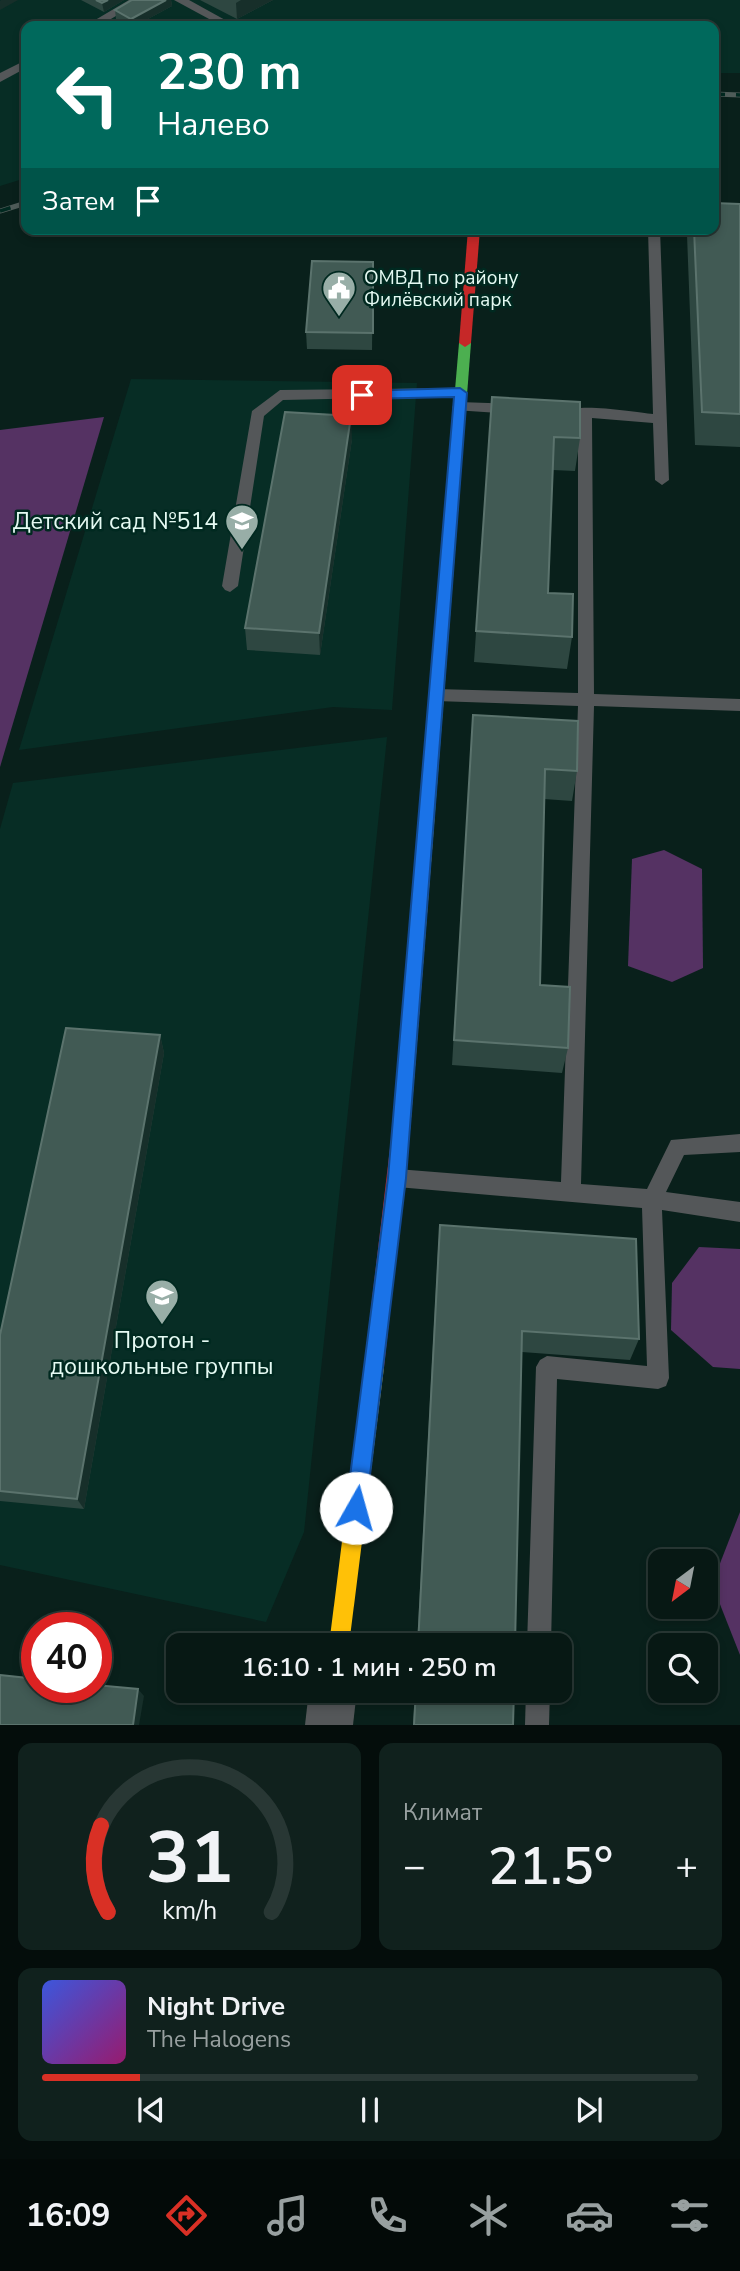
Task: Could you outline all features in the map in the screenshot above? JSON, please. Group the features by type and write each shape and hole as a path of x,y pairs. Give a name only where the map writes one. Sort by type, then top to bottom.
{"street":[{"path":"340,1633 397,1178 474,235"},
{"path":"329,1725 332,1703"}],"lane":[{"path":"100,21 137,0"},
{"path":"180,0 220,21"},
{"path":"0,78 21,66"},
{"path":"654,235 662,480"},
{"path":"230,586 257,414 281,395 460,400 529,410"},
{"path":"557,411 660,419"},
{"path":"571,1192 586,700 585,412"},
{"path":"436,695 740,705"},
{"path":"539,1633 547,1367 658,1378 652,1199 678,1146 740,1143"},
{"path":"397,1178 652,1199 740,1212"},
{"path":"537,1725 538,1703"}],"shaded area":[{"path":"0,0 740,0 740,73 719,73 719,21 21,21 21,180 0,186"},
{"name":"Детский сад №514","path":"131,379 417,383 392,710 333,707 19,750"},
{"path":"104,417 0,767 0,430"},
{"name":"Протон - дошкольные группы","path":"387,737 304,1532 266,1622 0,1565 0,829 13,783"},
{"path":"664,850 702,869 703,968 672,982 628,966 632,859"},
{"path":"699,1247 740,1249 740,1369 713,1367 671,1330 672,1283"},
{"path":"740,1512 740,1655 718,1599 718,1569"}],"building":[{"path":"132,0 166,0 131,19 115,10"},
{"path":"719,203 740,204 740,414 702,412 694,235 719,235"},
{"path":"312,261 373,262 373,333 306,332"},
{"path":"492,397 580,402 580,438 554,437 548,593 573,594 572,637 476,631"},
{"path":"285,412 351,416 319,633 245,628"},
{"path":"473,715 578,721 577,771 545,769 540,985 570,987 568,1048 454,1040"},
{"path":"66,1028 160,1035 77,1499 0,1491 0,1335"},
{"path":"440,1225 636,1239 639,1339 522,1331 515,1633 419,1633"},
{"path":"0,1675 21,1677 21,1703 112,1703 112,1687 138,1689 133,1725 0,1725"},
{"path":"415,1703 514,1703 513,1725 414,1725"}],"railway":[{"path":"719,94 740,95"},
{"path":"0,211 21,205"}],"traffic: fast":[{"path":"427,812 465,343"}],"traffic: slow":[{"path":"401,1131 427,812"},
{"path":"341,1633 374,1367"}],"traffic: jam":[{"path":"465,343 474,235"},
{"path":"374,1367 401,1131"}],"place":[{"name":"ОМВД по району Филёвский парк","path":"339,318"},
{"name":"Детский сад №514","path":"242,551"},
{"name":"Протон - дошкольные группы","path":"162,1326"}],"route":[{"path":"356,1508 397,1178 460,393 362,395"}]}
